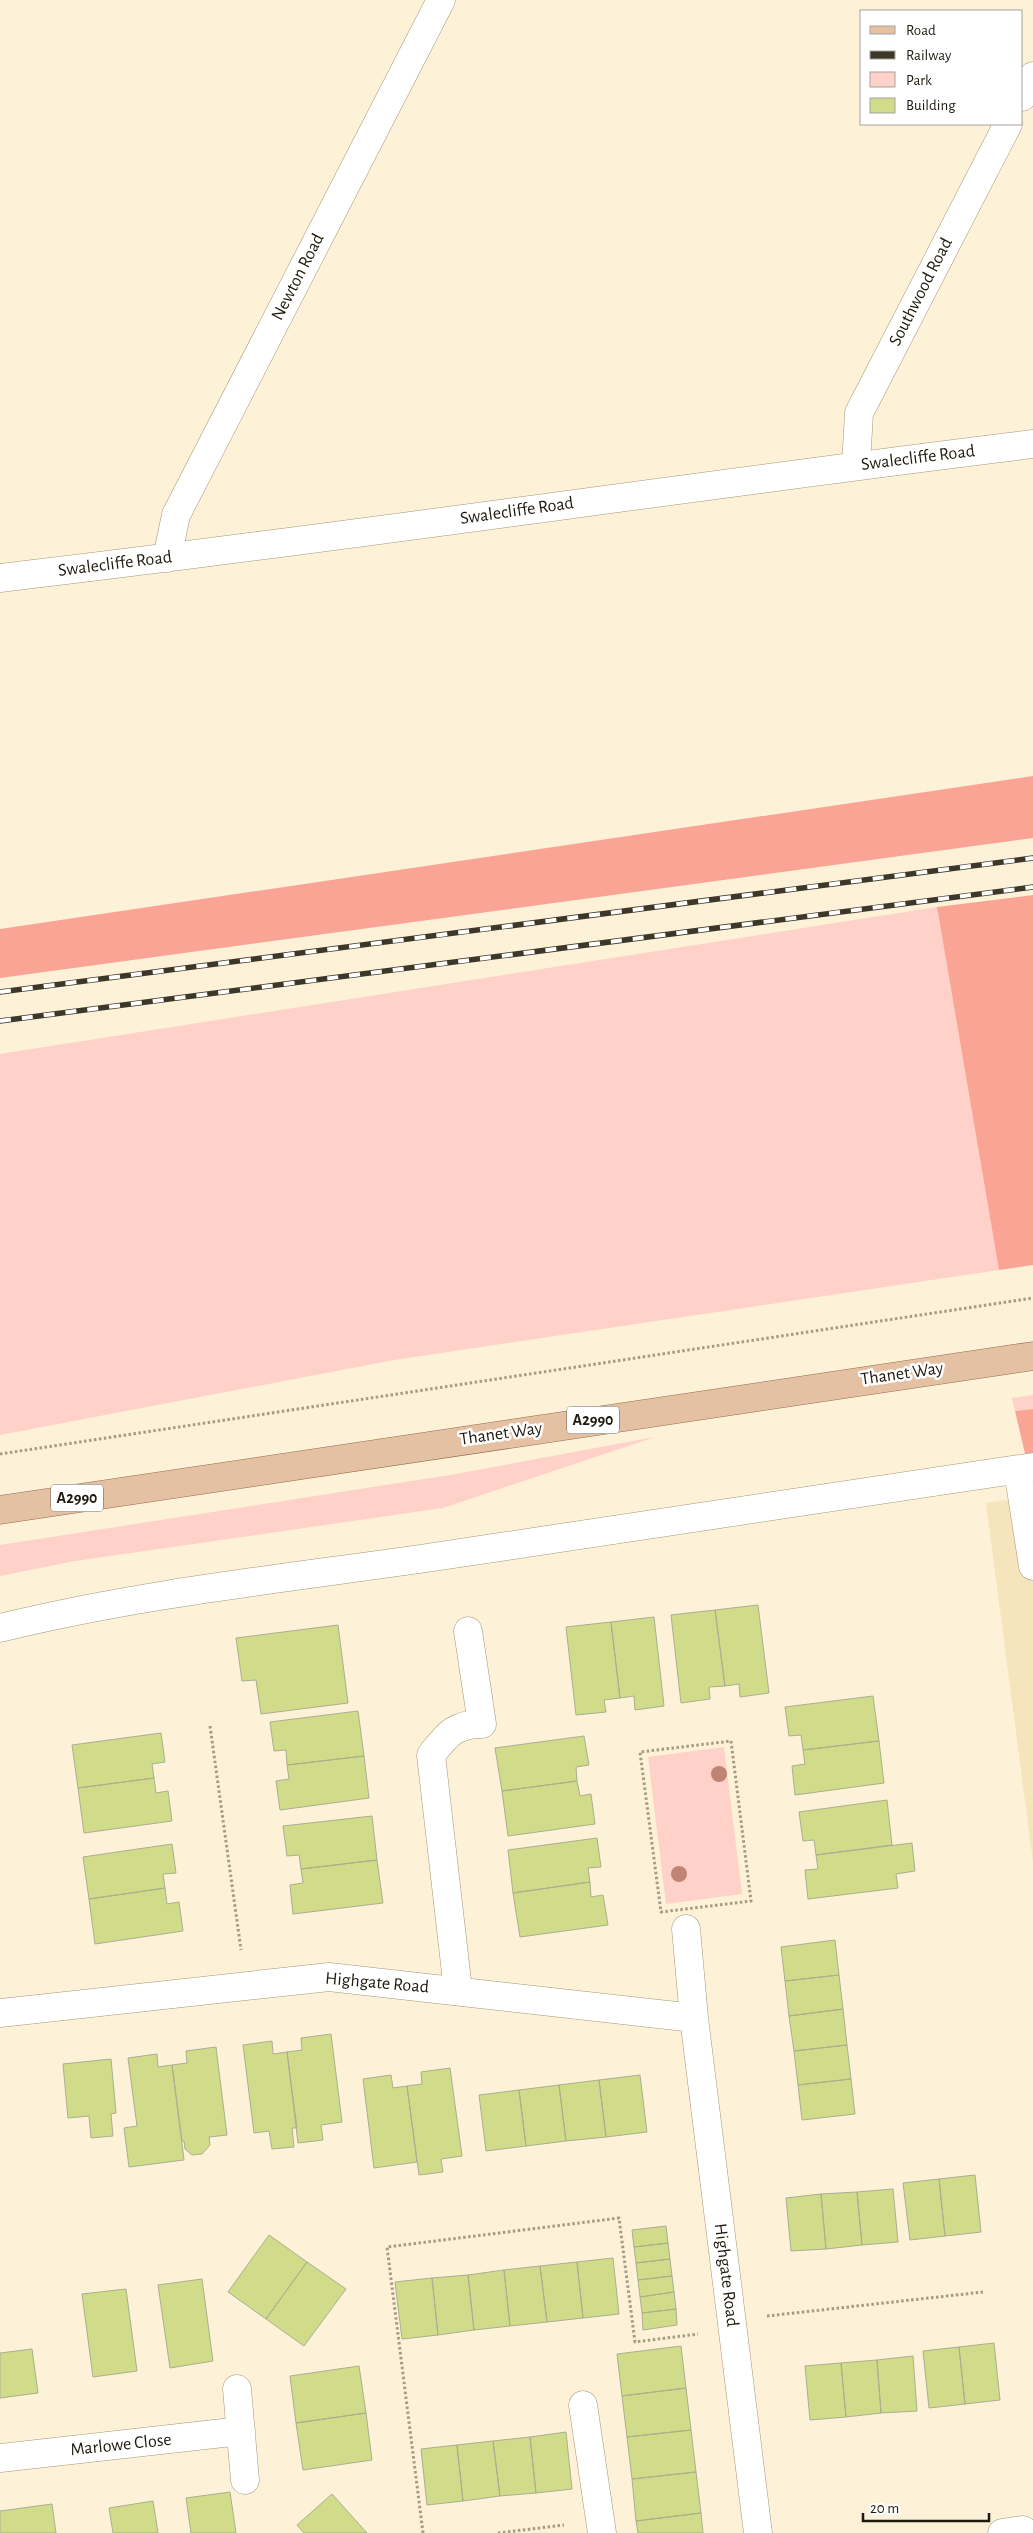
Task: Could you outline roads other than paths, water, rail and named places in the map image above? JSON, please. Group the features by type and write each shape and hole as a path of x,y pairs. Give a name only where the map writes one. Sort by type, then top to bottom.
{"main road":[{"name":"Thanet Way","path":"0,1510 1033,1356"}],"street":[{"name":"Newton Road","path":"167,558 176,514 441,0"},
{"path":"1023,96 1033,76"},
{"name":"Southwood Road","path":"856,465 858,413 1007,125"},
{"name":"Swalecliffe Road","path":"0,578 167,558 856,465 1033,444"},
{"path":"0,1628 73,1610 263,1579 398,1562 1025,1469 1033,1566"},
{"path":"458,1990 431,1755 450,1732 467,1724 482,1724 468,1631"},
{"name":"Highgate Road","path":"686,1929 694,2018 758,2533"},
{"name":"Highgate Road","path":"0,2013 329,1977 694,2018"},
{"path":"237,2389 245,2480"},
{"path":"583,2405 601,2527"},
{"name":"Marlowe Close","path":"0,2458 241,2431"}],"railway":[{"path":"0,992 1033,858"},
{"path":"0,1021 1033,887"}]}
